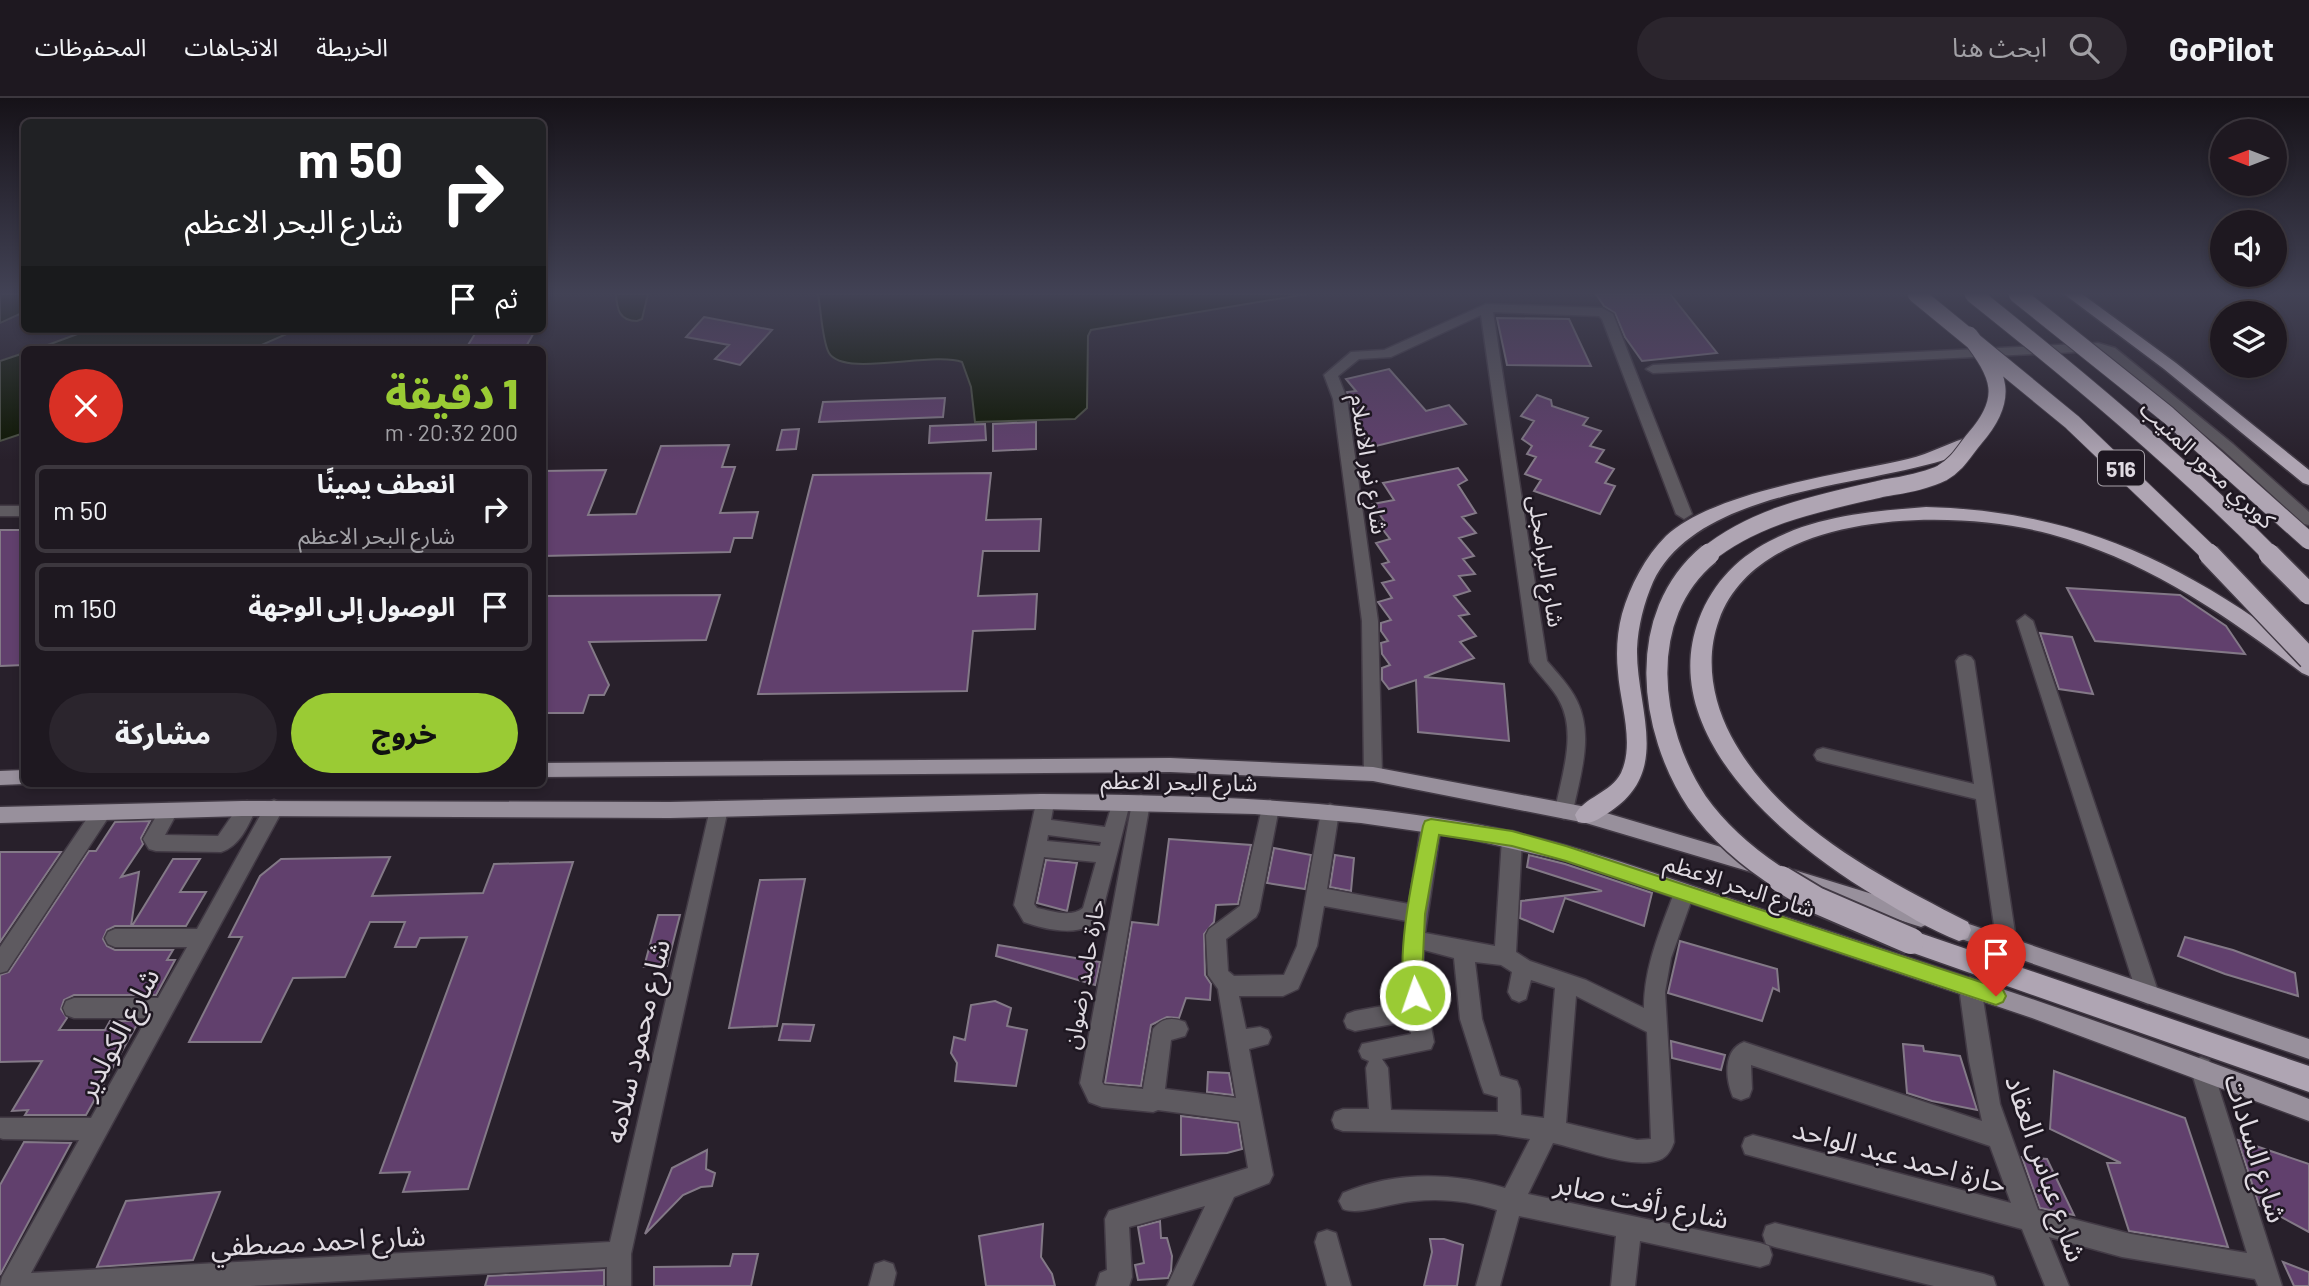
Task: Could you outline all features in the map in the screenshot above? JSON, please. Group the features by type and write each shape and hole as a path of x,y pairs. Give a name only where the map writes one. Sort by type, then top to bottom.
{"highway":[{"path":"1586,815 1611,799 1629,781 1636,758 1627,661 1630,628 1637,598 1652,567 1674,540 1703,520 1739,506 1817,483 1934,459 1973,440 1986,428 1998,399 1992,367 1979,349"},
{"name":"516","path":"1985,349 2129,476 2231,576 2309,659"},
{"name":"كوبري محور المنيب","path":"2042,349 2078,378 2236,520 2309,594"},
{"name":"كوبري محور المنيب","path":"2086,349 2168,415 2309,541"},
{"name":"كوبري محور المنيب","path":"2147,349 2309,479"},
{"path":"1973,440 1962,460 1938,475 1772,519 1743,530 1718,545 1697,564 1680,586 1667,610 1659,637 1656,667 1659,712 1666,743 1681,777 1703,810 1752,859 1814,901 1861,924 2309,1079"},
{"path":"1959,930 1874,885 1828,855 1788,823 1756,788 1731,753 1713,719 1703,686 1700,655 1705,621 1720,592 1743,567 1772,548 1807,533 1847,522 1924,512 1967,513 2013,519 2061,530 2157,568 2260,630 2309,668"}],"main road":[{"name":"شارع البحر الاعظم","path":"546,770 1170,765 1373,774 1586,815 1668,837 1959,930 2309,1049"},
{"path":"0,778 21,777"},
{"name":"شارع البحر الاعظم","path":"0,815 274,808 719,809 1045,803 1131,803 1330,812 1512,839 1970,987 2201,1067 2309,1110"}],"street":[{"name":"شارع نور الاسلام","path":"1373,774 1370,621 1340,400 1331,375 1356,355 1386,354 1396,349"},
{"name":"شارع البرامجلى","path":"1492,349 1539,662 1567,698 1575,716 1577,736 1564,811"},
{"name":"شارع نور الاسلام","path":"1620,349 1684,514"},
{"path":"1653,369 2049,349"},
{"path":"2105,349 2228,447 2309,520"},
{"path":"0,511 21,511"},
{"path":"2025,621 2147,994"},
{"path":"1965,661 2007,946"},
{"path":"1823,755 1985,794"},
{"path":"1045,803 1025,911 1031,916 1075,923 1088,918 1092,913 1111,846 1131,803"},
{"name":"حارة حامد رضوان","path":"1131,803 1091,1083 1093,1089 1102,1096 1153,1101 1156,1099"},
{"name":"شارع الكولدير","path":"11,1286 274,808"},
{"path":"1270,808 1249,911 1216,935 1218,975 1230,986 1289,984 1307,946 1330,812"},
{"path":"169,811 153,839 156,843 212,846 229,839 247,809"},
{"name":"شارع محمود سلامه","path":"619,1286 619,1254 719,809"},
{"path":"0,964 101,813"},
{"path":"1040,826 1111,846"},
{"path":"1381,1121 1374,1059 1423,1042 1412,978 1413,939 1431,826"},
{"path":"1512,839 1514,962 1519,992"},
{"path":"1036,848 1111,846"},
{"path":"1343,1119 1510,1125 1550,1131 1637,1151 1656,1150 1663,1142 1664,1132 1658,1026 1653,1010 1655,983 1684,893"},
{"path":"1316,896 1416,914"},
{"path":"115,938 202,938"},
{"path":"1413,939 1514,962 1658,1026"},
{"path":"1464,951 1471,1019 1492,1085 1509,1089 1510,1125"},
{"path":"1488,1286 1511,1202 1550,1131 1566,983"},
{"path":"1108,1286 1109,1282 1120,1277 1116,1219 1226,1188 1261,1175 1250,1111 1248,1039 1228,991 1230,986"},
{"name":"شارع عباس العقاد","path":"1970,987 1977,1045 1989,1104 1999,1138 2057,1286"},
{"path":"74,1008 163,1008"},
{"path":"1355,1021 1418,1010"},
{"path":"1177,1029 1167,1029 1161,1036 1153,1093 1156,1099 1250,1111"},
{"path":"1741,1089 1739,1056 1744,1052 1999,1138"},
{"name":"شارع السادات","path":"2201,1067 2267,1277"},
{"path":"3,1128 99,1129"},
{"name":"حارة احمد عبد الواحد","path":"1753,1146 2034,1226 2267,1277"},
{"name":"شارع رأفت صابر","path":"1351,1201 1392,1190 1435,1187 1479,1191 1511,1202 1760,1255"},
{"path":"1178,1286 1226,1188"},
{"path":"1623,1286 1629,1227"},
{"path":"1775,1236 1984,1286"},
{"path":"1327,1242 1339,1286"},
{"name":"شارع احمد مصطفي","path":"21,1286 348,1277 619,1254"}],"shaded area":[{"path":"828,349 1088,349 1087,408 1075,419 975,422 971,387 962,362 931,359 852,363 838,360"},
{"path":"21,354 21,434 0,441 0,361"}],"building":[{"path":"725,349 754,349 740,365 715,359"},
{"path":"1504,349 1583,349 1591,366 1507,365"},
{"path":"1634,349 1714,349 1717,353 1642,361"},
{"path":"1389,369 1426,411 1449,405 1466,424 1376,446 1368,442 1357,429 1359,418 1351,406 1347,392 1356,391 1346,379"},
{"path":"1537,395 1551,400 1552,406 1588,418 1583,425 1601,431 1590,446 1604,450 1596,462 1614,469 1605,483 1615,486 1600,514 1534,491 1541,480 1525,474 1536,457 1527,454 1532,446 1522,439 1534,421 1521,416"},
{"path":"945,398 943,417 819,422 823,402"},
{"path":"1036,422 1036,449 993,451 993,424"},
{"path":"985,424 986,440 929,443 930,426"},
{"path":"799,429 796,449 777,450 782,430"},
{"path":"729,445 722,467 735,467 720,513 758,512 752,538 734,538 730,552 546,556 546,471 606,470 588,515 636,514 661,446"},
{"path":"1458,468 1467,480 1458,485 1476,513 1462,517 1476,533 1459,538 1474,556 1463,559 1475,574 1459,576 1470,591 1454,596 1469,614 1459,616 1476,636 1460,642 1474,658 1424,677 1504,684 1509,741 1418,732 1416,680 1389,689 1382,680 1382,668 1390,665 1382,654 1381,643 1388,641 1381,631 1381,623 1391,620 1378,602 1392,598 1382,583 1394,580 1382,564 1389,562 1376,543 1390,539 1377,522 1384,521 1373,504 1394,500 1383,483"},
{"path":"991,473 986,520 1041,519 1039,551 983,551 978,596 1037,594 1035,629 973,631 967,691 758,694 813,475"},
{"path":"0,530 21,530 21,665 0,666"},
{"path":"2067,588 2180,595 2226,626 2245,654 2095,641"},
{"path":"720,595 706,640 589,642 609,685 604,695 589,695 583,713 546,713 546,596"},
{"path":"2040,633 2072,637 2093,694 2059,689"},
{"path":"150,821 141,838 143,844 121,877 139,872 131,926 115,926 107,930 103,939 107,946 115,950 173,950 167,960 175,960 156,995 74,995 64,1000 61,1009 67,1018 59,1030 105,1030 110,1021 139,1021 86,1115 25,1115 28,1110 12,1111 42,1061 0,1062 0,975 9,972 89,851 96,851 115,822"},
{"path":"1169,839 1251,845 1238,904 1216,905 1214,922 1204,934 1205,975 1211,984 1210,1000 1186,998 1179,1018 1167,1017 1151,1025 1141,1086 1105,1083 1132,922 1158,925"},
{"path":"1274,848 1311,855 1305,889 1267,883"},
{"path":"0,852 61,852 0,942"},
{"path":"1335,855 1354,858 1351,891 1330,887"},
{"path":"1529,855 1652,893 1644,926 1565,898 1553,932 1520,918 1521,901 1602,891 1527,867"},
{"path":"390,857 372,896 483,893 494,864 573,862 468,1189 403,1192 410,1172 380,1173 467,937 420,938 416,947 395,947 405,922 370,922 345,977 293,978 261,1042 189,1042 242,937 229,937 260,876 281,859"},
{"path":"173,859 200,859 180,892 206,892 186,926 132,926"},
{"path":"1046,860 1077,863 1067,911 1037,903"},
{"path":"805,879 777,1026 729,1028 760,880"},
{"path":"658,915 680,915 667,966 644,967"},
{"path":"2185,937 2233,950 2295,973 2298,996 2225,974 2178,956"},
{"path":"1680,941 1777,969 1779,991 1773,988 1762,1021 1668,993"},
{"path":"998,945 1100,962 1095,985 996,956"},
{"path":"995,1001 1011,1008 1007,1026 1027,1030 1016,1086 955,1081 957,1063 951,1053 954,1037 965,1040 971,1005"},
{"path":"783,1024 814,1025 810,1041 779,1040"},
{"path":"1671,1041 1725,1055 1721,1070 1672,1058"},
{"path":"1903,1044 1923,1046 1924,1051 1960,1056 1977,1110 1907,1093"},
{"path":"2054,1071 2185,1118 2228,1247 2129,1231 2107,1163 2121,1163 2050,1129"},
{"path":"1208,1072 1229,1073 1233,1095 1207,1092"},
{"path":"1181,1116 1238,1123 1242,1149 1227,1153 1181,1155"},
{"path":"2238,1140 2309,1164 2309,1232 2259,1205"},
{"path":"24,1142 71,1143 0,1275 0,1185"},
{"path":"707,1150 706,1169 715,1173 712,1186 701,1187 683,1195 645,1234 672,1168"},
{"path":"2022,1157 2047,1159 2074,1215 2040,1208"},
{"path":"220,1192 193,1260 97,1267 126,1201"},
{"path":"1160,1221 1161,1238 1167,1238 1172,1256 1171,1271 1168,1278 1138,1280 1135,1265 1144,1263 1138,1227"},
{"path":"1043,1224 1041,1257 1052,1274 1055,1286 986,1286 979,1236"},
{"path":"1430,1239 1444,1239 1463,1245 1457,1286 1424,1286 1432,1252"},
{"path":"733,1254 758,1254 751,1286 654,1286 654,1267 730,1266"},
{"path":"2283,1262 2309,1272 2309,1286 2294,1286"},
{"path":"604,1270 604,1286 485,1286 488,1276"}],"route":[{"path":"1415,995 1412,978 1413,939 1431,826 1512,839 1566,853 1996,996"}]}
